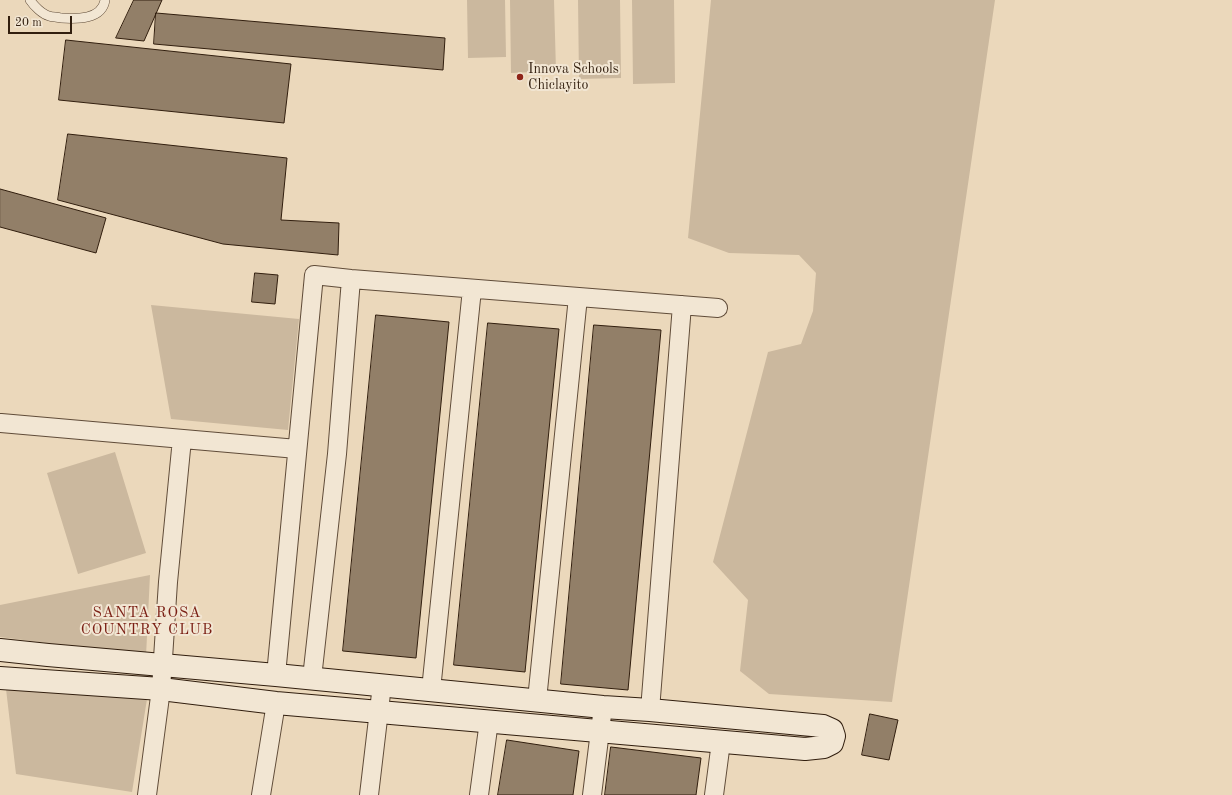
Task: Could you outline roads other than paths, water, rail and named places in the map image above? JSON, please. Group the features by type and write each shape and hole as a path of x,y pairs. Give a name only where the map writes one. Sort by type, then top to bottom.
{"street":[{"path":"276,675 314,275 718,308"},
{"path":"312,678 337,454 351,279"},
{"path":"431,690 472,288"},
{"path":"537,700 578,297"},
{"path":"650,710 682,305"},
{"path":"1,423 297,448"},
{"path":"147,795 161,689 168,582 182,439"},
{"path":"9,651 312,678 603,707 823,726 832,730 834,736 832,743 824,747 805,749 276,703 161,689 8,679 9,651"},
{"path":"368,795 382,685"},
{"path":"261,795 276,703"},
{"path":"592,795 603,707"},
{"path":"479,795 490,721"},
{"path":"714,795 721,742"}],"lane":[{"path":"30,0 34,6 48,16 67,18 90,17 98,12 104,5 105,0"}],"place":[{"name":"Innova Schools Chiclayito","path":"520,77"}],"district":[{"name":"SANTA ROSA COUNTRY CLUB","path":"147,622"}]}
